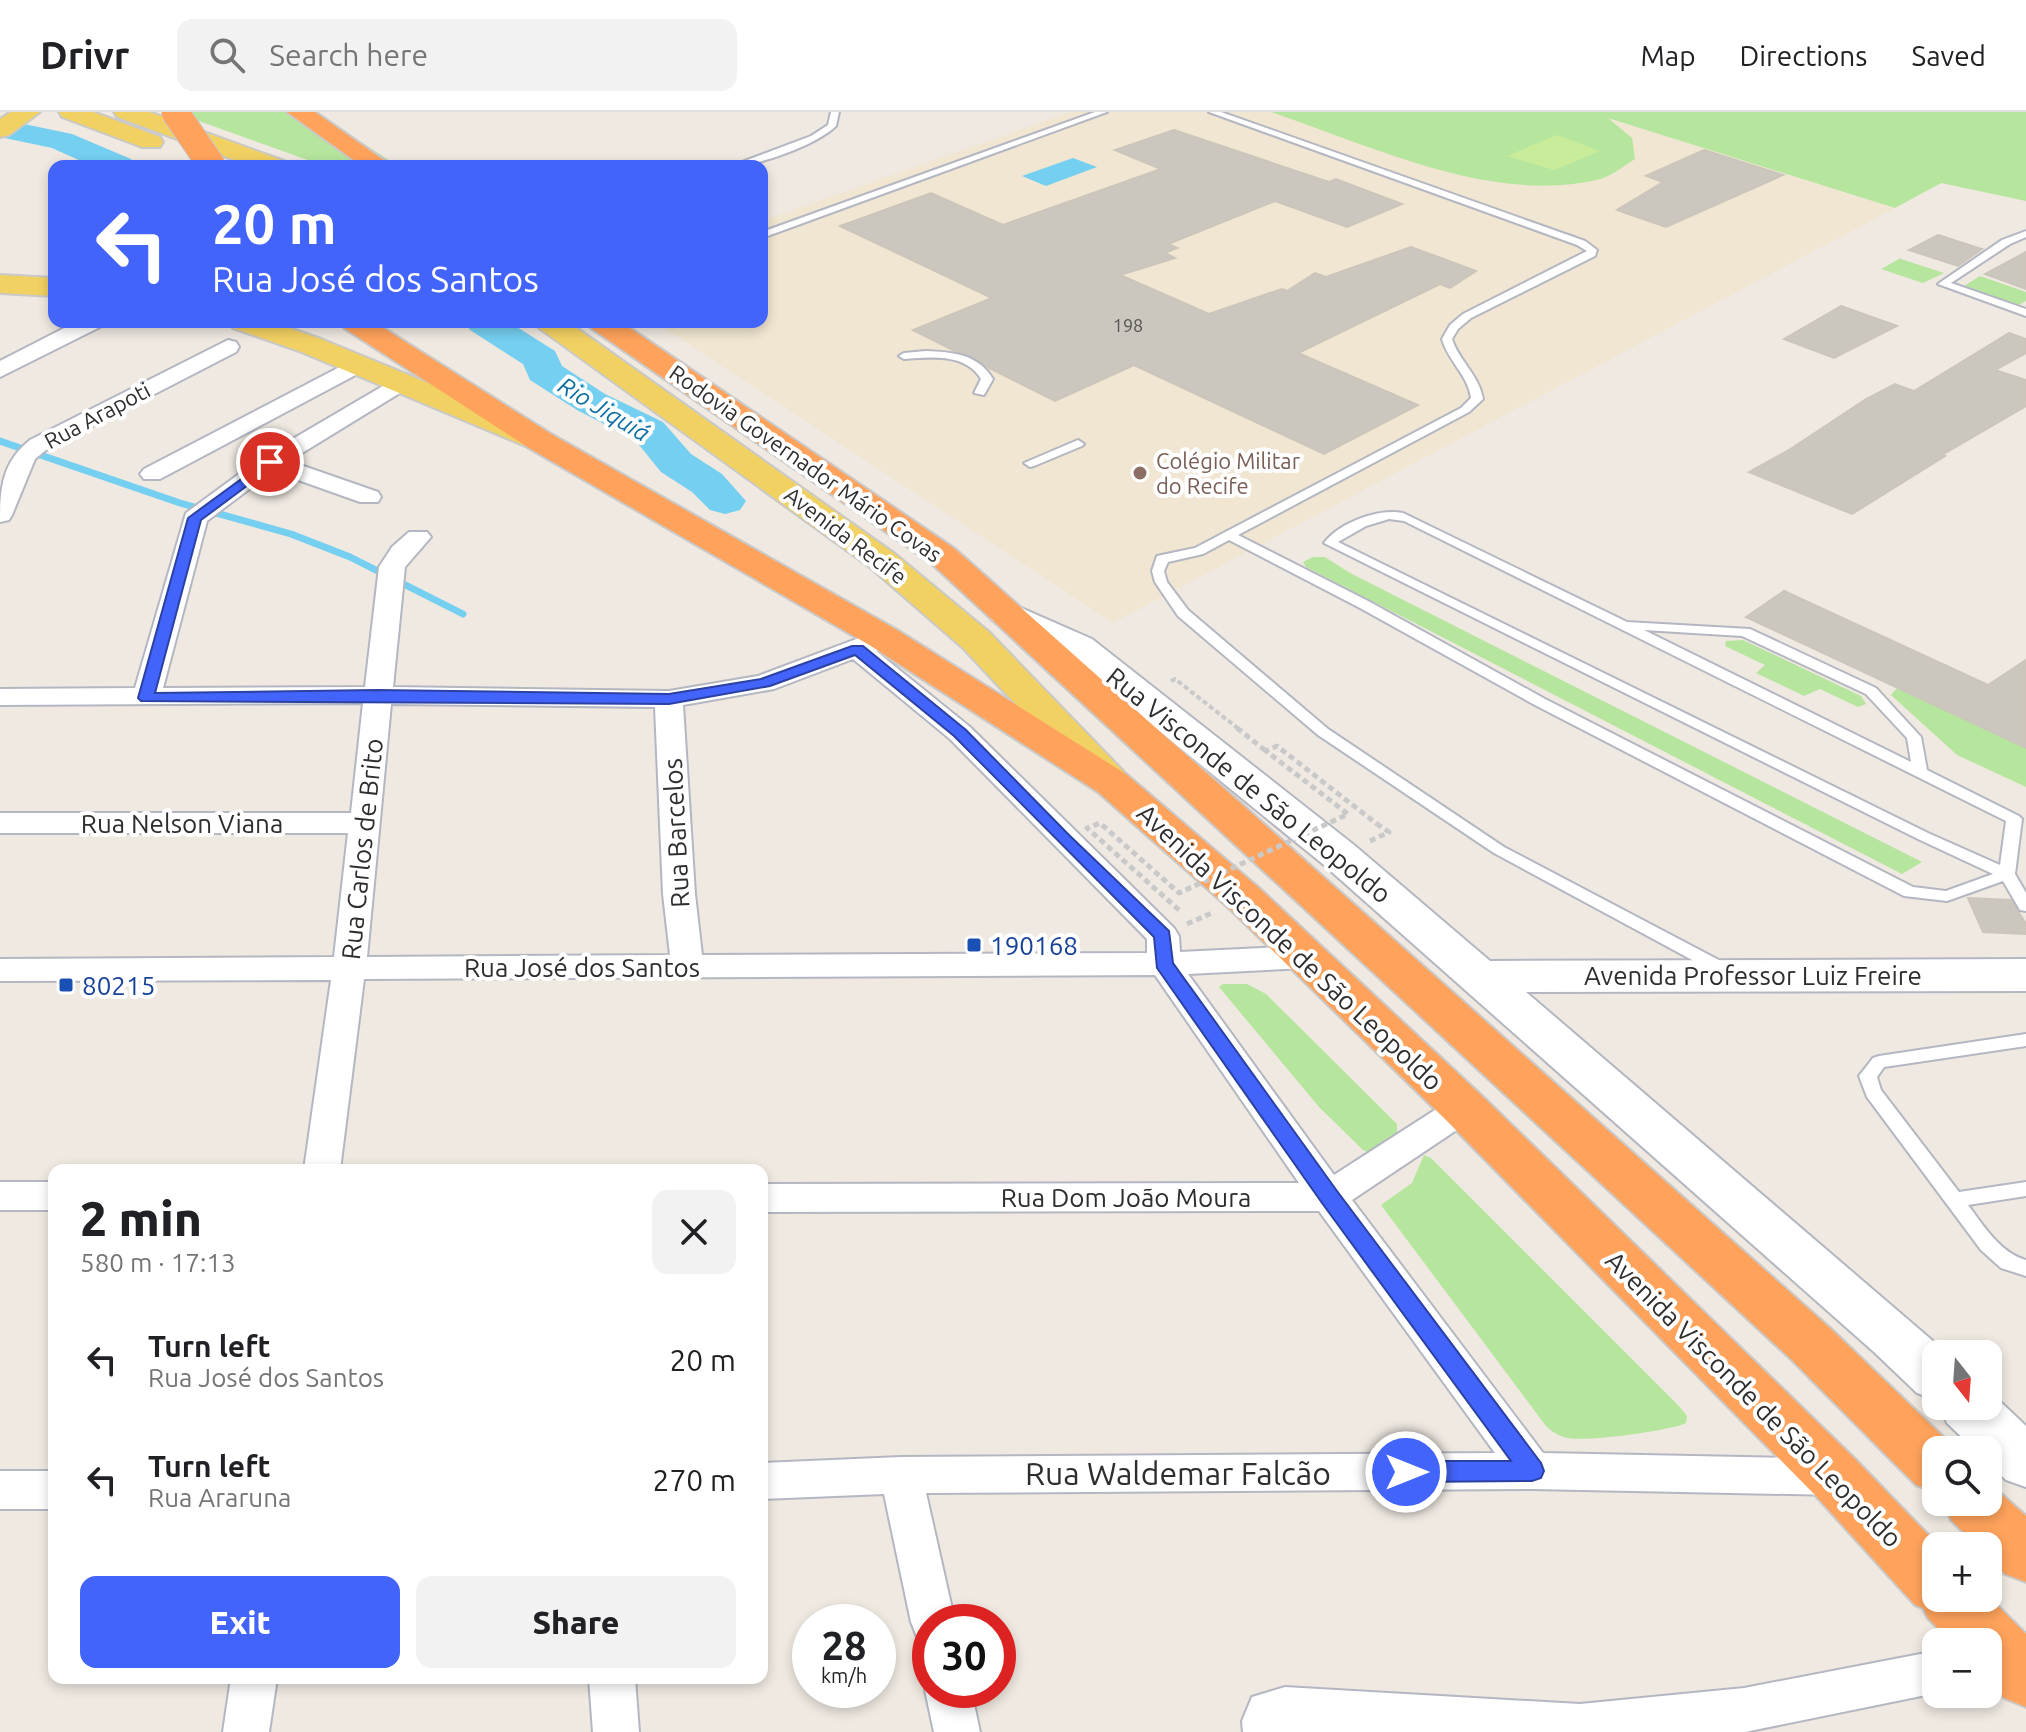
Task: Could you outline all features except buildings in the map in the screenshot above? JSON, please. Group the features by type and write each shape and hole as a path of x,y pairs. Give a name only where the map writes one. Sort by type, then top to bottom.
{"highway":[{"path":"175,112 210,160"},
{"path":"299,112 371,160"},
{"path":"323,112 343,140"},
{"name":"Avenida Visconde de São Leopoldo","path":"363,328 540,441 871,644 1112,783 1244,898 1464,1108 1835,1477 1922,1570"},
{"name":"Rodovia Governador Mário Covas","path":"610,328 943,556 1005,612"},
{"name":"Avenida Visconde de São Leopoldo","path":"1005,612 1800,1334 1922,1453"},
{"path":"1986,1516 2026,1555"},
{"path":"1961,1612 2007,1665"}],"main road":[{"path":"0,130 28,112"},
{"path":"71,112 198,160"},
{"path":"126,112 258,160"},
{"path":"0,284 48,287"},
{"name":"Avenida Recife","path":"557,328 883,561 976,640 1112,783"},
{"name":"Avenida Visconde de São Leopoldo","path":"235,334 357,365 540,441"},
{"name":"Rua Visconde de São Leopoldo","path":"1005,612 1079,647 1140,693 1339,855 1480,977"},
{"name":"Avenida Professor Luiz Freire","path":"1480,977 2026,975"},
{"path":"1480,977 1922,1365"},
{"path":"1982,1420 2026,1462"}],"street":[{"path":"0,370 80,328"},
{"name":"Rua Arapoti","path":"0,515 31,450 235,334"},
{"path":"0,354 23,358"},
{"path":"152,474 357,365"},
{"path":"146,698 205,511 270,462 400,383"},
{"path":"270,462 369,497"},
{"name":"Rua Carlos de Brito","path":"323,1164 349,969 391,576 401,552 418,537"},
{"path":"0,697 377,695 669,699 764,683 871,644 1063,839 1169,937 1329,1197 1532,1471"},
{"name":"Rua Barcelos","path":"669,699 679,894 687,966"},
{"name":"Rua Nelson Viana","path":"0,823 363,823"},
{"name":"Rua José dos Santos","path":"0,970 687,966 1169,937 1305,957"},
{"path":"1329,1197 1464,1108"},
{"path":"0,1196 48,1196"},
{"name":"Rua Dom João Moura","path":"768,1198 1329,1197"},
{"name":"Rua Waldemar Falcão","path":"768,1481 901,1475 1532,1471 1835,1477"},
{"path":"901,1475 929,1604"},
{"path":"0,1490 48,1490"},
{"path":"1267,1723 1285,1709 1581,1729 1744,1710 1922,1675"},
{"path":"246,1732 253,1684"},
{"path":"612,1684 616,1732"},
{"path":"952,1708 957,1732"}],"lane":[{"path":"753,160 814,138 832,126 835,112"},
{"path":"768,233 1103,112"},
{"path":"1213,112 1581,243 1592,250 1591,254 1467,316 1454,327 1447,339 1450,349 1454,360 1473,379 1476,390 1477,399 1465,410 1199,551 1168,557 1159,562 1161,582 1183,613 1323,732 1499,850 1731,974"},
{"path":"2026,234 2006,242 1943,284 2026,313"},
{"path":"904,356 936,352 949,354 981,369 988,376 980,393"},
{"path":"1030,463 1078,444"},
{"path":"2007,874 2020,822 1396,513 1385,514 1335,537 1330,543 1923,836 2007,874 2026,906"},
{"path":"1228,535 1365,605 1540,702 1910,892 1947,896 2007,874"},
{"path":"1621,625 1745,632 1871,691 1914,737 1920,773"},
{"path":"2026,1040 1879,1062 1868,1076 1873,1092 1988,1245 2008,1263 2026,1268"},
{"path":"1954,1200 2026,1189"}],"path":[{"path":"1175,679 1348,814 1179,893 1100,823 1087,828 1169,937 1244,898"},
{"path":"1266,751 1277,746 1389,832"}],"shaded area":[{"name":"Colégio Militar do Recife","path":"1070,112 1588,112 1895,208 1113,623 664,328 768,328 768,219"}],"green space":[{"path":"174,112 315,112 389,160 307,160"},
{"path":"1271,112 2026,112 2026,201 1941,183 1895,208 1608,118 1632,138 1635,159 1597,180 1556,185 1515,184 1432,168"},
{"path":"1557,135 1600,151 1554,170 1507,156"},
{"path":"1901,258 1944,273 1923,283 1881,269"},
{"path":"1980,276 2026,292 2026,301 2019,305 1964,286"},
{"path":"1313,557 1325,557 1350,573 1922,862 1902,874 1306,567 1303,562"},
{"path":"1743,640 1861,696 1866,704 1858,707 1820,689 1804,696 1756,673 1765,665 1725,646 1726,641"},
{"path":"1897,688 2026,748 2026,787 1957,755 1891,695"},
{"path":"1223,984 1247,984 1266,994 1397,1124 1397,1136 1371,1154 1363,1150 1319,1107 1219,987"},
{"path":"1424,1155 1431,1158 1679,1406 1687,1416 1686,1423 1646,1432 1577,1439 1562,1436 1546,1426 1381,1205 1412,1183"}],"water":[{"path":"1073,158 1097,167 1046,186 1022,176"}],"waterway":[{"name":"Rio Jiquiá","path":"0,128 61,141 106,160"},
{"name":"Rio Jiquiá","path":"492,328 541,359 544,372 591,402 649,431 676,463 707,483 725,501"},
{"path":"0,441 180,503 291,534 350,557 463,614"}],"place":[{"name":"Colégio Militar do Recife","path":"1140,473"},
{"name":"190168","path":"974,945"},
{"name":"80215","path":"66,985"}],"route":[{"path":"270,462 195,518 146,698 377,695 669,699 764,683 857,649 960,733 1163,936 1164,964 1329,1197 1532,1471 1406,1472"}]}
